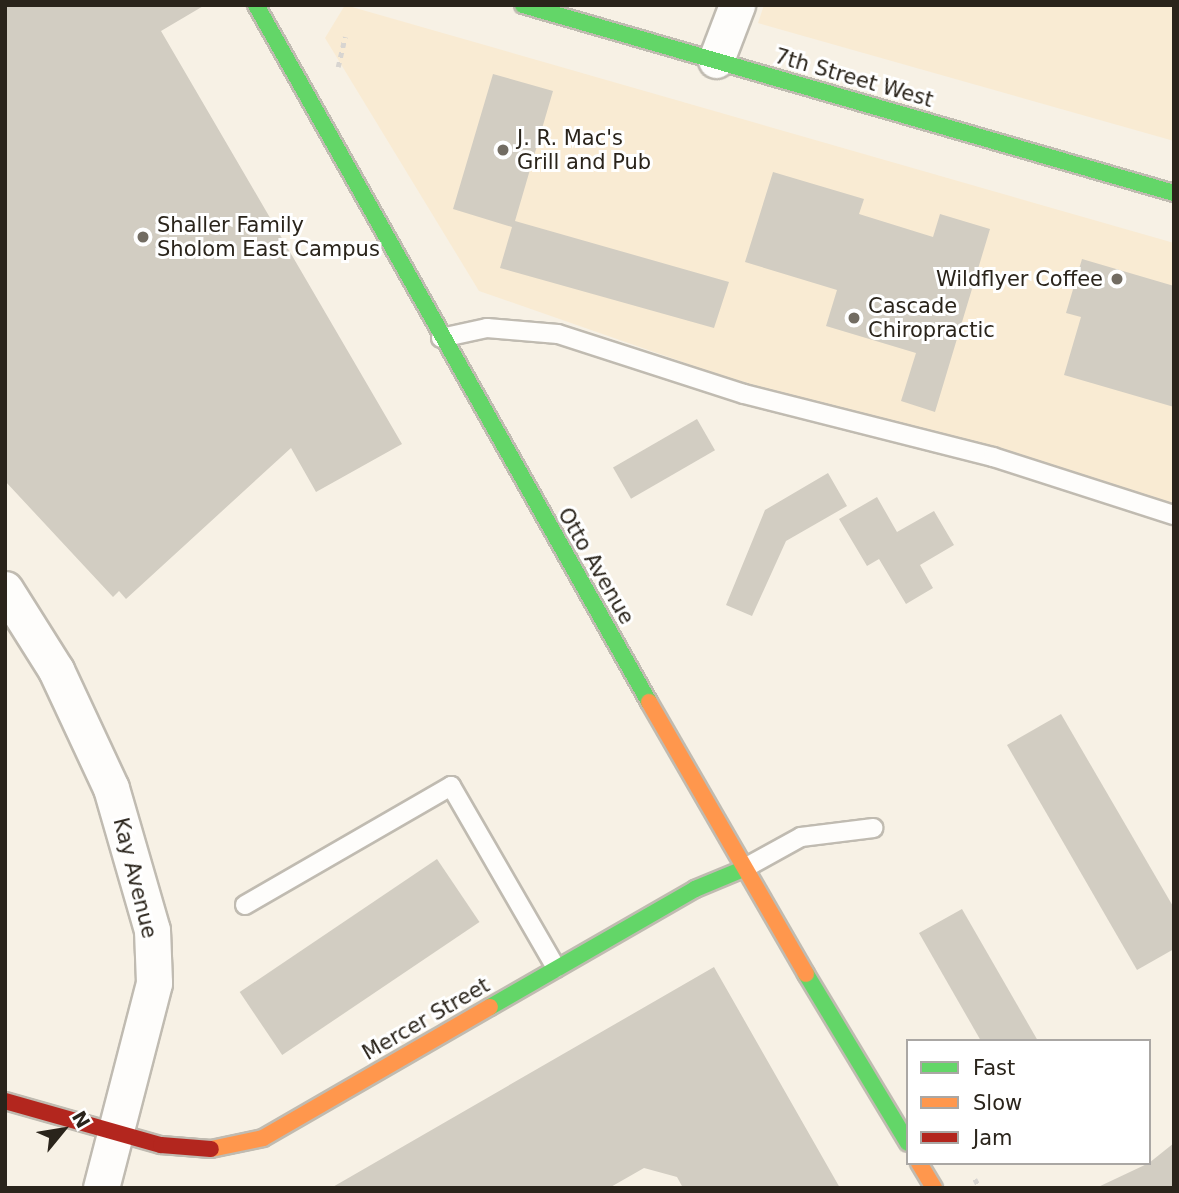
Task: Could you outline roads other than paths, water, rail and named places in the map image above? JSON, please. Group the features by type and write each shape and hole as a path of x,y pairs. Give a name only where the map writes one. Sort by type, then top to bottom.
{"street":[{"name":"Otto Avenue","path":"256,5 441,338 743,869 906,1140"},
{"name":"7th Street West","path":"523,5 1174,192"},
{"path":"716,60 737,5"},
{"name":"Kay Avenue","path":"5,589 56,670 111,788 152,930 154,983 118,1134 101,1188"},
{"name":"Mercer Street","path":"5,1101 118,1134 194,1151 229,1150 263,1138 556,968 743,869"},
{"path":"920,1165 934,1188"}],"lane":[{"path":"441,338 487,328 558,334 744,394 993,457 1174,515"},
{"path":"245,905 451,786 556,968"},
{"path":"743,869 802,838 873,828"}],"place":[{"name":"J. R. Mac's Grill and Pub","path":"503,150"},
{"name":"Shaller Family Sholom East Campus","path":"143,237"},
{"name":"Wildflyer Coffee","path":"1117,279"},
{"name":"Cascade Chiropractic","path":"854,318"}]}
